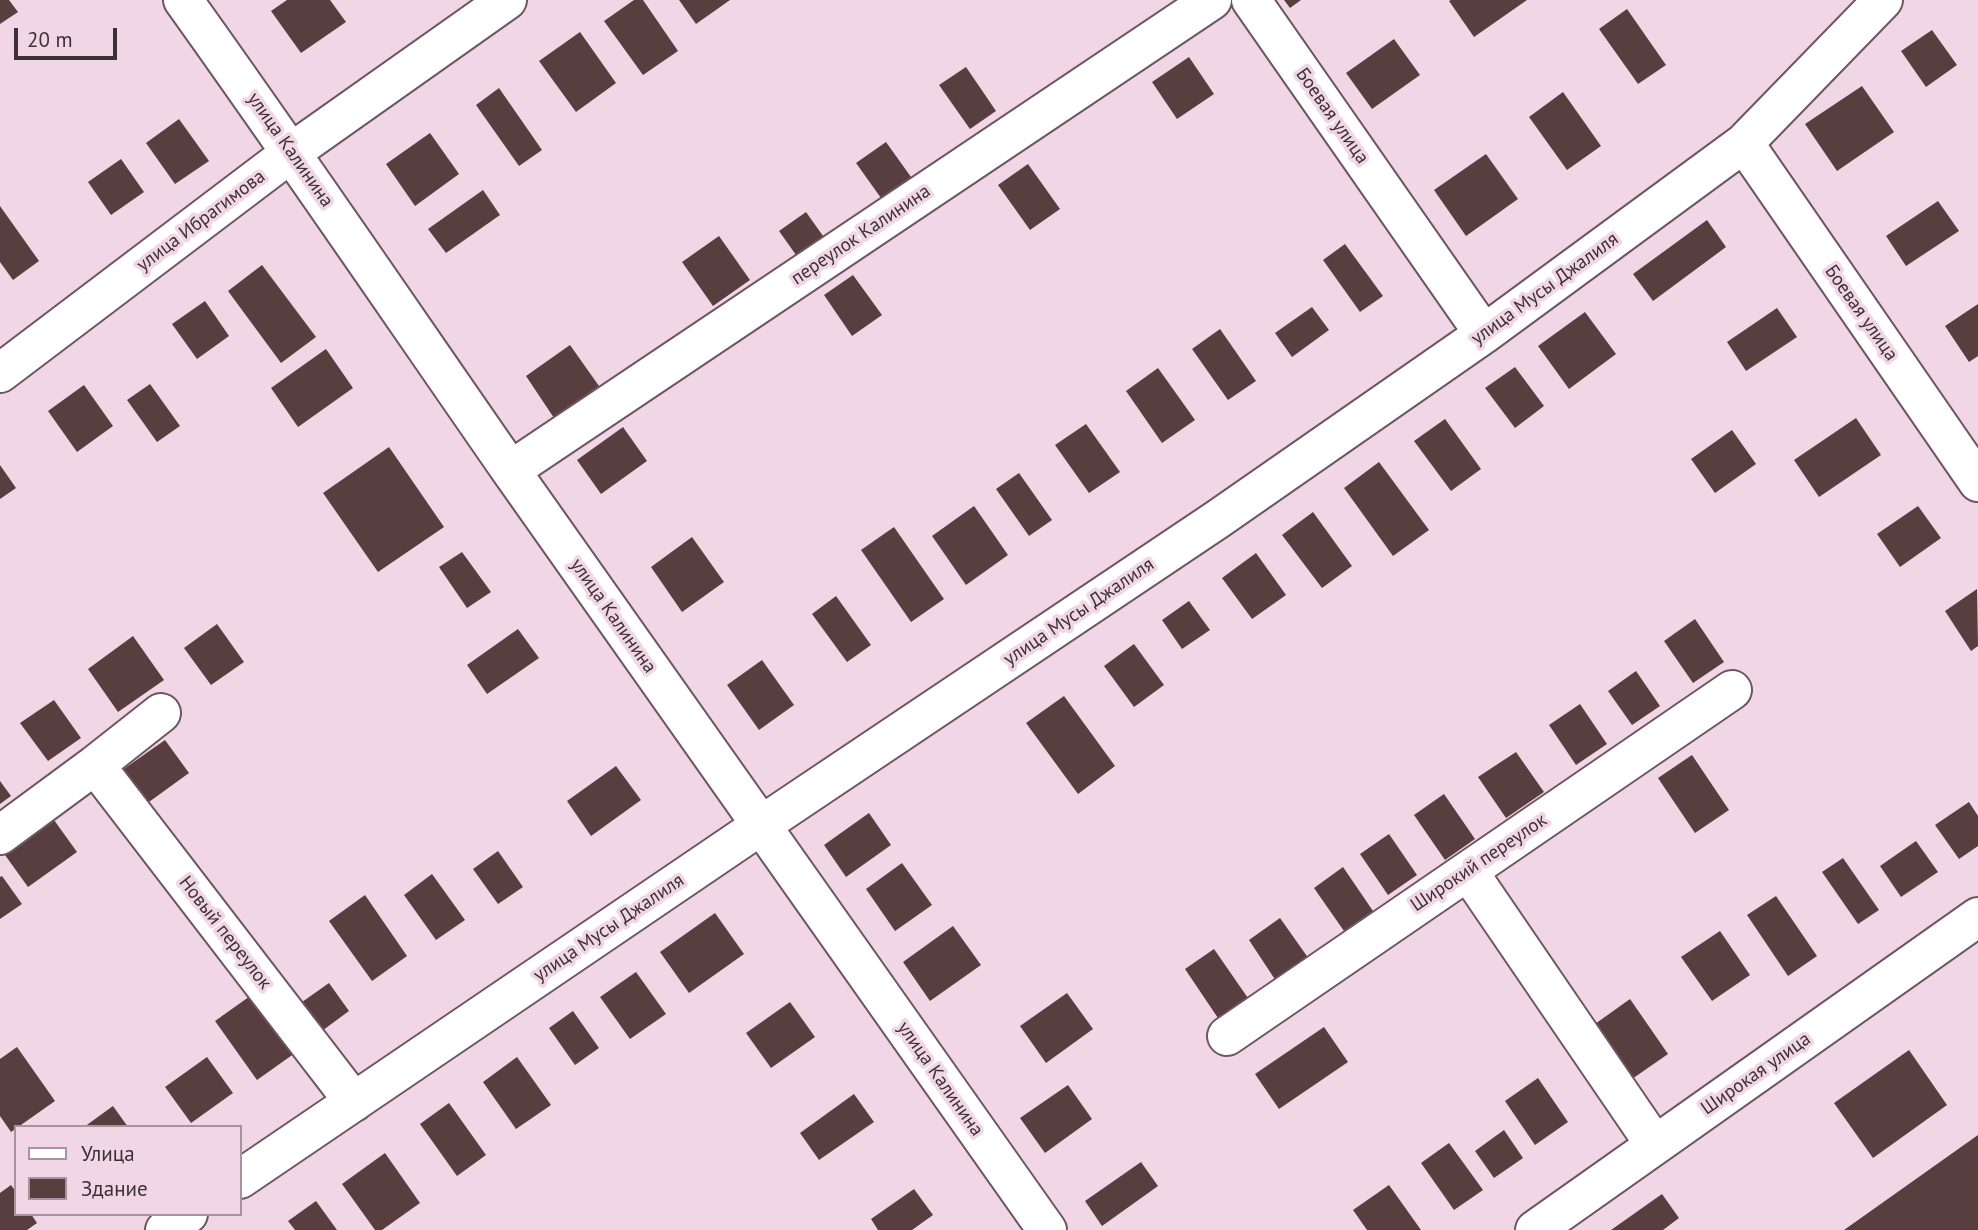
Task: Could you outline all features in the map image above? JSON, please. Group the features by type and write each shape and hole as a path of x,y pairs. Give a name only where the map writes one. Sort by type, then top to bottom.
{"street":[{"name":"улица Калинина","path":"183,0 1047,1230"},
{"name":"улица Ибрагимова","path":"0,373 292,152 507,0"},
{"name":"переулок Калинина","path":"511,470 1212,0"},
{"name":"Боевая улица","path":"1251,0 1484,334"},
{"name":"улица Мусы Джалиля","path":"242,1178 760,825 1218,519 1484,334 1744,143 1883,0"},
{"name":"Боевая улица","path":"1744,143 1978,482"},
{"name":"Широкий переулок","path":"1227,1036 1732,690"},
{"path":"0,835 161,713"},
{"name":"Новый переулок","path":"95,765 354,1102"},
{"path":"1468,870 1655,1145"},
{"name":"Широкая улица","path":"1535,1230 1978,917"},
{"path":"165,1230 185,1216"}],"building":[{"path":"0,0 9,0 18,12 0,24"},
{"path":"287,0 330,0 346,22 301,53 271,11"},
{"path":"634,0 643,0 678,51 643,75 604,21"},
{"path":"679,0 730,0 696,24"},
{"path":"1284,0 1301,0 1290,8"},
{"path":"1527,0 1474,37 1449,1"},
{"path":"1627,9 1666,65 1638,84 1599,29"},
{"path":"1932,30 1957,65 1926,87 1901,51"},
{"path":"580,32 616,83 576,112 539,61"},
{"path":"1394,39 1420,75 1372,109 1346,73"},
{"path":"1189,57 1214,94 1177,119 1152,82"},
{"path":"966,67 996,111 970,129 939,85"},
{"path":"1862,86 1894,132 1837,171 1805,124"},
{"path":"499,88 542,150 519,166 476,105"},
{"path":"1563,92 1601,146 1567,170 1529,117"},
{"path":"179,119 209,161 175,184 146,143"},
{"path":"430,133 459,174 415,206 386,164"},
{"path":"886,142 916,184 886,205 856,163"},
{"path":"1486,154 1518,199 1466,236 1434,190"},
{"path":"121,159 144,192 111,215 88,182"},
{"path":"1028,164 1060,209 1030,230 998,185"},
{"path":"483,190 500,215 446,253 428,229"},
{"path":"1938,201 1959,231 1906,266 1886,236"},
{"path":"0,206 39,261 13,280 0,262"},
{"path":"806,212 828,243 801,262 779,231"},
{"path":"1707,220 1726,247 1653,301 1633,274"},
{"path":"719,236 750,280 713,306 682,262"},
{"path":"1345,244 1383,296 1360,312 1323,260"},
{"path":"262,265 316,337 281,363 228,291"},
{"path":"853,275 882,315 852,336 824,295"},
{"path":"205,301 229,336 197,359 172,324"},
{"path":"1978,304 1978,356 1969,362 1945,326"},
{"path":"1312,307 1329,330 1292,357 1275,333"},
{"path":"1777,308 1797,337 1746,371 1727,342"},
{"path":"1585,312 1616,354 1569,389 1538,346"},
{"path":"1220,329 1256,381 1228,400 1192,349"},
{"path":"570,345 599,386 554,418 526,376"},
{"path":"326,349 353,388 298,427 271,388"},
{"path":"1515,367 1544,406 1515,428 1485,388"},
{"path":"1158,368 1195,420 1162,443 1126,391"},
{"path":"150,384 180,426 157,442 127,400"},
{"path":"84,385 113,426 77,452 48,411"},
{"path":"1856,418 1881,455 1819,497 1794,460"},
{"path":"1445,419 1481,469 1451,491 1414,441"},
{"path":"1086,424 1120,472 1089,493 1055,445"},
{"path":"623,427 647,461 601,494 577,460"},
{"path":"1732,430 1756,464 1715,493 1691,459"},
{"path":"389,447 444,527 378,572 323,493"},
{"path":"1379,462 1429,530 1393,556 1344,488"},
{"path":"0,465 16,488 0,499"},
{"path":"1019,473 1052,520 1029,536 996,489"},
{"path":"974,506 1008,555 966,585 932,536"},
{"path":"1918,506 1941,538 1900,567 1877,534"},
{"path":"1313,512 1352,566 1322,588 1282,535"},
{"path":"894,527 944,599 911,622 861,550"},
{"path":"692,537 724,582 682,612 651,567"},
{"path":"462,552 491,592 467,608 439,567"},
{"path":"1256,553 1286,595 1252,619 1222,578"},
{"path":"1977,589 1978,646 1971,651 1945,611"},
{"path":"836,596 871,645 847,662 812,614"},
{"path":"1189,601 1210,630 1182,649 1162,620"},
{"path":"1695,619 1724,662 1693,683 1664,641"},
{"path":"217,624 244,662 211,685 184,648"},
{"path":"518,629 539,658 487,694 467,665"},
{"path":"133,636 164,680 118,712 88,669"},
{"path":"1134,644 1164,685 1134,707 1104,666"},
{"path":"762,660 794,705 759,730 727,685"},
{"path":"1636,671 1660,706 1632,725 1608,691"},
{"path":"1064,696 1115,766 1078,794 1026,723"},
{"path":"54,700 81,738 48,761 20,723"},
{"path":"1580,704 1607,744 1576,765 1549,725"},
{"path":"165,740 189,773 142,807 118,773"},
{"path":"1516,752 1544,792 1506,818 1478,777"},
{"path":"1692,755 1729,810 1695,833 1658,778"},
{"path":"616,766 641,800 591,836 567,801"},
{"path":"0,781 11,796 0,804"},
{"path":"1444,794 1475,839 1445,860 1414,815"},
{"path":"1969,802 1978,816 1978,846 1959,859 1935,825"},
{"path":"869,813 891,845 846,877 824,845"},
{"path":"54,820 77,852 28,887 5,855"},
{"path":"1389,834 1417,875 1388,895 1360,854"},
{"path":"1916,841 1938,872 1901,897 1880,866"},
{"path":"498,851 523,887 498,904 473,869"},
{"path":"1843,858 1879,910 1858,924 1822,872"},
{"path":"902,863 932,905 895,931 866,889"},
{"path":"1343,867 1373,911 1344,931 1314,888"},
{"path":"432,874 465,920 436,940 404,895"},
{"path":"2,876 22,904 0,919 0,877"},
{"path":"365,895 407,956 372,981 329,921"},
{"path":"1776,896 1817,956 1788,976 1747,915"},
{"path":"715,913 744,954 689,993 660,952"},
{"path":"1280,918 1309,959 1276,981 1249,940"},
{"path":"953,926 981,965 930,1001 903,962"},
{"path":"1720,931 1750,975 1712,1001 1681,957"},
{"path":"1214,949 1250,1001 1220,1021 1185,969"},
{"path":"636,972 666,1014 630,1039 600,997"},
{"path":"329,983 349,1011 315,1036 295,1007"},
{"path":"1067,993 1093,1029 1046,1063 1020,1026"},
{"path":"253,994 295,1053 257,1080 215,1021"},
{"path":"1630,999 1668,1054 1632,1079 1595,1024"},
{"path":"790,1002 815,1037 771,1068 746,1033"},
{"path":"573,1011 599,1048 575,1065 549,1028"},
{"path":"1324,1027 1348,1062 1279,1109 1255,1074"},
{"path":"17,1047 55,1101 21,1125 14,1125 11,1132 0,1116 0,1059"},
{"path":"1909,1050 1947,1105 1873,1158 1834,1103"},
{"path":"207,1057 233,1093 191,1123 165,1087"},
{"path":"517,1057 551,1105 516,1129 483,1082"},
{"path":"1538,1078 1568,1122 1535,1145 1505,1101"},
{"path":"1068,1085 1092,1119 1045,1153 1020,1118"},
{"path":"854,1094 874,1122 819,1160 800,1133"},
{"path":"449,1103 486,1155 457,1176 420,1124"},
{"path":"113,1106 127,1125 87,1125"},
{"path":"1504,1130 1523,1158 1494,1178 1475,1151"},
{"path":"1978,1135 1978,1230 1844,1230"},
{"path":"1449,1143 1483,1190 1454,1210 1421,1163"},
{"path":"385,1153 420,1203 382,1230 375,1230 342,1184"},
{"path":"1141,1162 1158,1186 1102,1226 1085,1201"},
{"path":"11,1185 14,1189 14,1216 32,1216 37,1223 27,1230 0,1230 0,1193"},
{"path":"1389,1185 1421,1230 1367,1230 1353,1210"},
{"path":"914,1189 933,1215 912,1230 878,1230 871,1219"},
{"path":"1662,1194 1679,1218 1663,1230 1611,1230"},
{"path":"316,1201 337,1230 295,1230 288,1221"}]}
